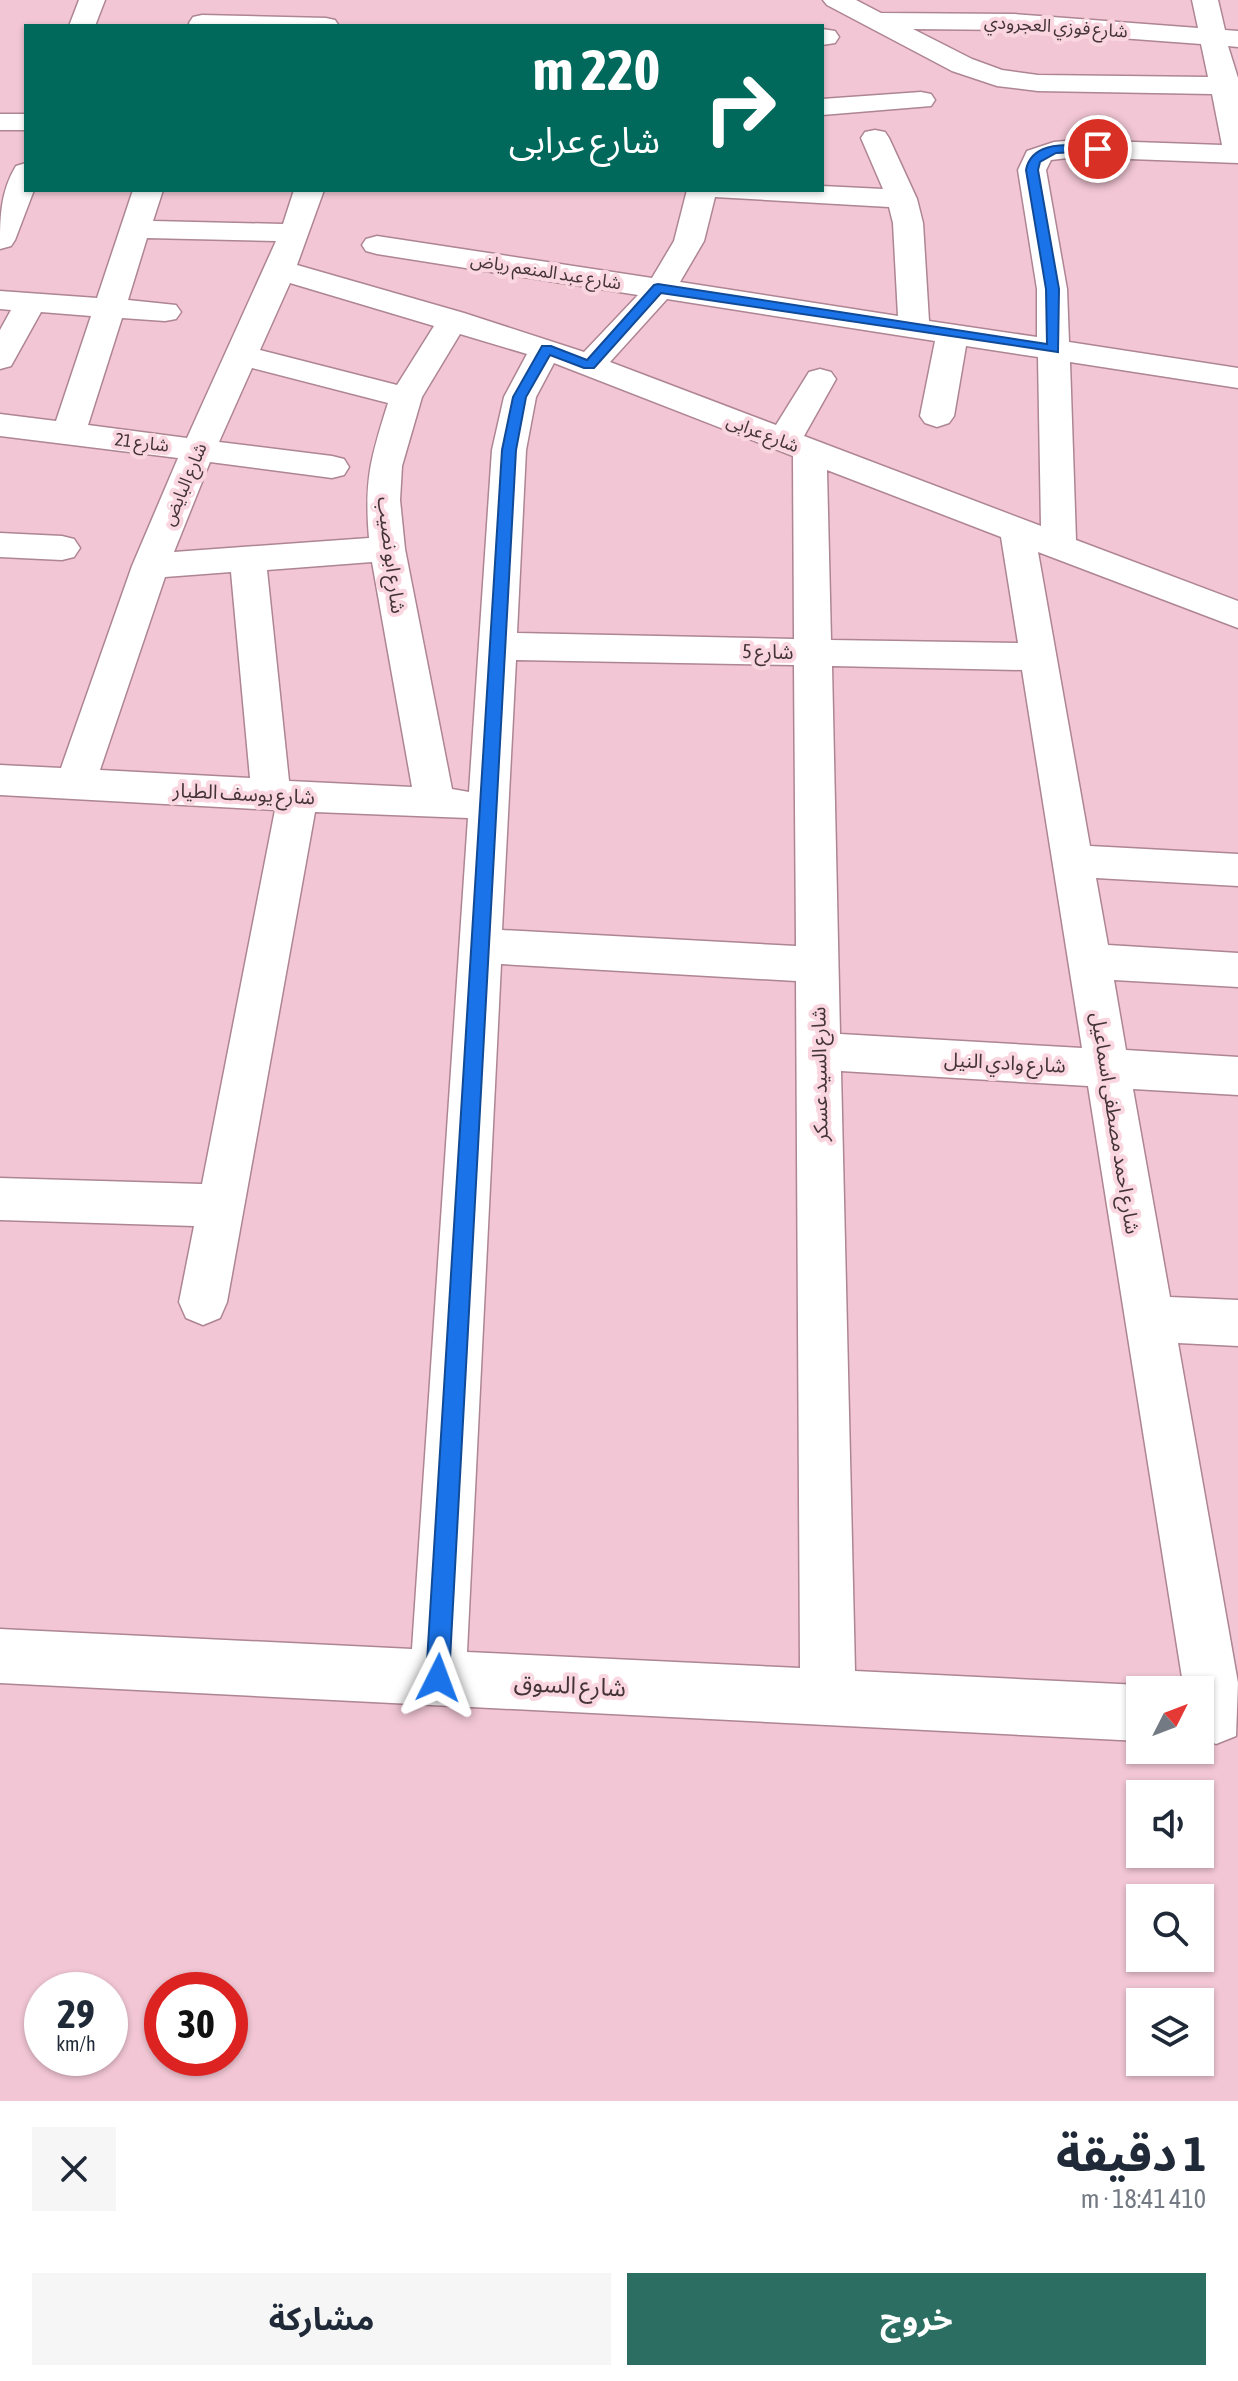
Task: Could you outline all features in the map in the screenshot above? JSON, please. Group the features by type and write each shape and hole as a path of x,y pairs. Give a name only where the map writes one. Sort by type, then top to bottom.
{"street":[{"path":"83,24 92,0"},
{"path":"836,0 973,70 997,78 1038,83 1231,86"},
{"path":"1059,547 1049,260 1032,170 1034,161 1041,154 1070,148 1238,153 1226,38 1205,0"},
{"path":"204,16 340,22"},
{"name":"شارع فوزي العجرودي","path":"874,21 1014,22 1226,38"},
{"path":"824,107 921,100"},
{"path":"0,122 24,122"},
{"path":"875,138 902,199 908,223 914,327"},
{"path":"0,171 24,170"},
{"path":"0,240 24,175"},
{"path":"69,433 147,192"},
{"name":"شارع البايض","path":"76,784 113,666 150,566 198,449 281,270 308,192"},
{"path":"589,365 658,288 691,240 700,211 702,192"},
{"path":"763,192 902,199"},
{"path":"135,229 295,233"},
{"name":"شارع عبد المنعم رياض","path":"377,245 1238,378"},
{"name":"شارع عرابى","path":"281,270 546,349 1238,615"},
{"path":"0,359 15,302 165,312"},
{"name":"شارع ابو نصيب","path":"435,803 387,549 383,500 385,466 406,397 453,320"},
{"path":"937,416 952,334"},
{"path":"438,1678 512,423 520,397 546,349"},
{"path":"243,356 406,397"},
{"path":"797,446 820,379"},
{"name":"شارع 21","path":"0,425 332,467"},
{"name":"شارع السيد عسكر","path":"797,446 813,652 828,1698"},
{"name":"شارع احمد مصطفى اسماعيل","path":"1017,530 1148,1319 1218,1717"},
{"path":"0,545 62,548"},
{"path":"150,566 387,549"},
{"path":"203,1302 221,1206 285,795 248,559"},
{"name":"شارع 5","path":"497,646 1038,657"},
{"name":"شارع يوسف الطيار","path":"0,780 489,806"},
{"path":"1072,861 1238,870"},
{"path":"480,946 818,965"},
{"path":"1089,961 1238,970"},
{"name":"شارع وادي النيل","path":"819,1051 1238,1076"},
{"path":"0,1199 221,1206"},
{"path":"1148,1319 1238,1323"},
{"name":"شارع السوق","path":"0,1656 1126,1712"}],"route":[{"path":"438,1678 509,450 512,423 520,397 546,349 589,365 658,288 1054,349 1052,289 1045,232 1032,170 1034,161 1041,154 1055,149 1098,149"}]}
